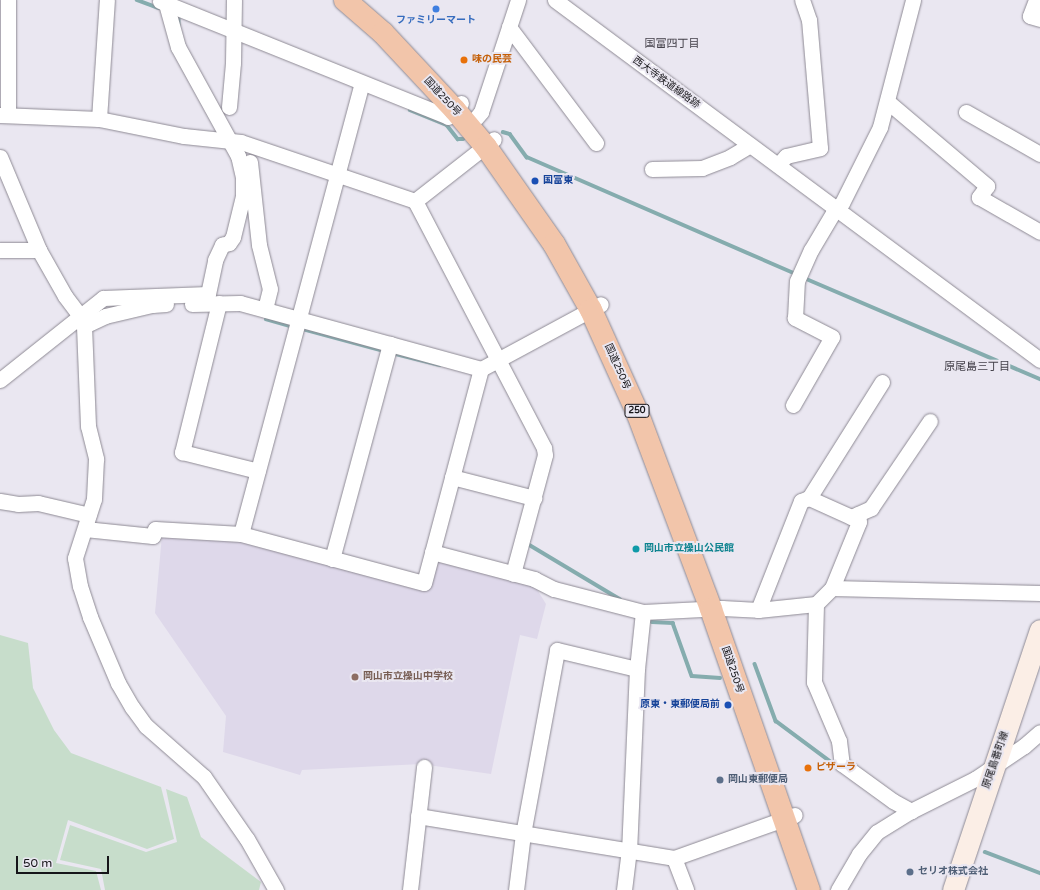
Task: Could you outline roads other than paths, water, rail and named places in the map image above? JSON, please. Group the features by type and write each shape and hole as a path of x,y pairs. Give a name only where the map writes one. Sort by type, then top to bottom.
{"highway":[{"name":"国道250号","path":"345,0 383,33 464,110"},
{"name":"国道250号","path":"361,0 391,26 464,110 561,237 648,406 789,818 808,890"},
{"name":"国道250号","path":"789,818 822,890"}],"main road":[{"name":"原尾島番町線","path":"953,890 1040,630"}],"street":[{"path":"8,0 4,115 99,119 184,136 238,142 335,176 415,201 544,448 545,455 513,574"},
{"path":"99,119 107,0"},
{"path":"229,107 233,63 232,34 234,0"},
{"path":"164,5 360,87 448,118 464,110 481,112 518,0"},
{"name":"西大寺鉄道線路跡","path":"555,0 1040,360"},
{"path":"778,165 786,156 820,148 809,20 802,0"},
{"path":"793,405 832,337 796,318 799,275 811,250 836,209 842,203 880,127 888,102 913,0"},
{"path":"1036,0 1030,16 1040,19"},
{"path":"164,5 178,47 238,142 254,187 259,244 270,289 265,309"},
{"path":"509,27 596,143"},
{"path":"241,534 335,176 360,87"},
{"path":"888,102 987,186 979,197 1040,232"},
{"path":"966,112 1040,154"},
{"path":"0,380 82,321 103,298 208,294 222,245 229,243 234,237 243,196 244,177 238,142"},
{"path":"415,201 490,143"},
{"path":"652,169 702,168 730,158 750,145"},
{"path":"0,157 39,250 65,296 82,321 88,426 96,459 94,499 75,558 80,586 90,618 118,683 146,726 204,777 247,839 270,887"},
{"path":"0,250 39,250"},
{"path":"219,303 182,452 258,471"},
{"path":"82,321 152,305 240,303 298,319 389,349 481,369 596,307"},
{"path":"332,559 389,349"},
{"path":"0,501 18,504 38,503 87,522 153,536 155,529 241,534 424,583 481,369"},
{"path":"758,610 801,501 809,498 882,382"},
{"path":"809,498 851,517 871,508 930,421"},
{"path":"452,477 534,498"},
{"path":"432,552 534,579 554,589 643,612 717,609 758,610 816,604 832,588 859,522 858,514"},
{"path":"832,588 1040,593"},
{"path":"816,604 814,682 839,741 842,764 908,813"},
{"path":"624,890 629,852 636,669 643,612"},
{"path":"516,890 522,834 557,650 636,669"},
{"path":"838,890 859,854 877,832 908,813 975,779 1024,746 1040,732"},
{"path":"410,890 424,767"},
{"path":"418,816 629,852 674,858 789,818"},
{"path":"674,858 686,890"}],"waterway":[{"path":"137,0 159,8"},
{"path":"179,16 179,26"},
{"path":"410,110 447,125 458,139 463,139"},
{"path":"503,132 510,134 527,157 796,274"},
{"path":"802,277 1040,379"},
{"path":"266,319 290,326"},
{"path":"303,329 384,351"},
{"path":"392,353 440,365"},
{"path":"529,541 528,544 620,599"},
{"path":"652,622 673,623 692,676 720,678"},
{"path":"755,664 776,721 838,767"},
{"path":"985,852 1040,873"}],"place":[{"name":"ファミリーマート","path":"436,9"},
{"name":"味の民芸","path":"464,60"},
{"name":"国富東","path":"535,181"},
{"name":"岡山市立操山公民館","path":"636,549"},
{"name":"岡山市立操山中学校","path":"355,677"},
{"name":"原東・東郵便局前","path":"728,705"},
{"name":"ピザーラ","path":"808,768"},
{"name":"岡山東郵便局","path":"720,780"},
{"name":"セリオ株式会社","path":"910,872"}],"district":[{"name":"国富四丁目","path":"672,44"},
{"name":"原尾島三丁目","path":"977,367"}]}
